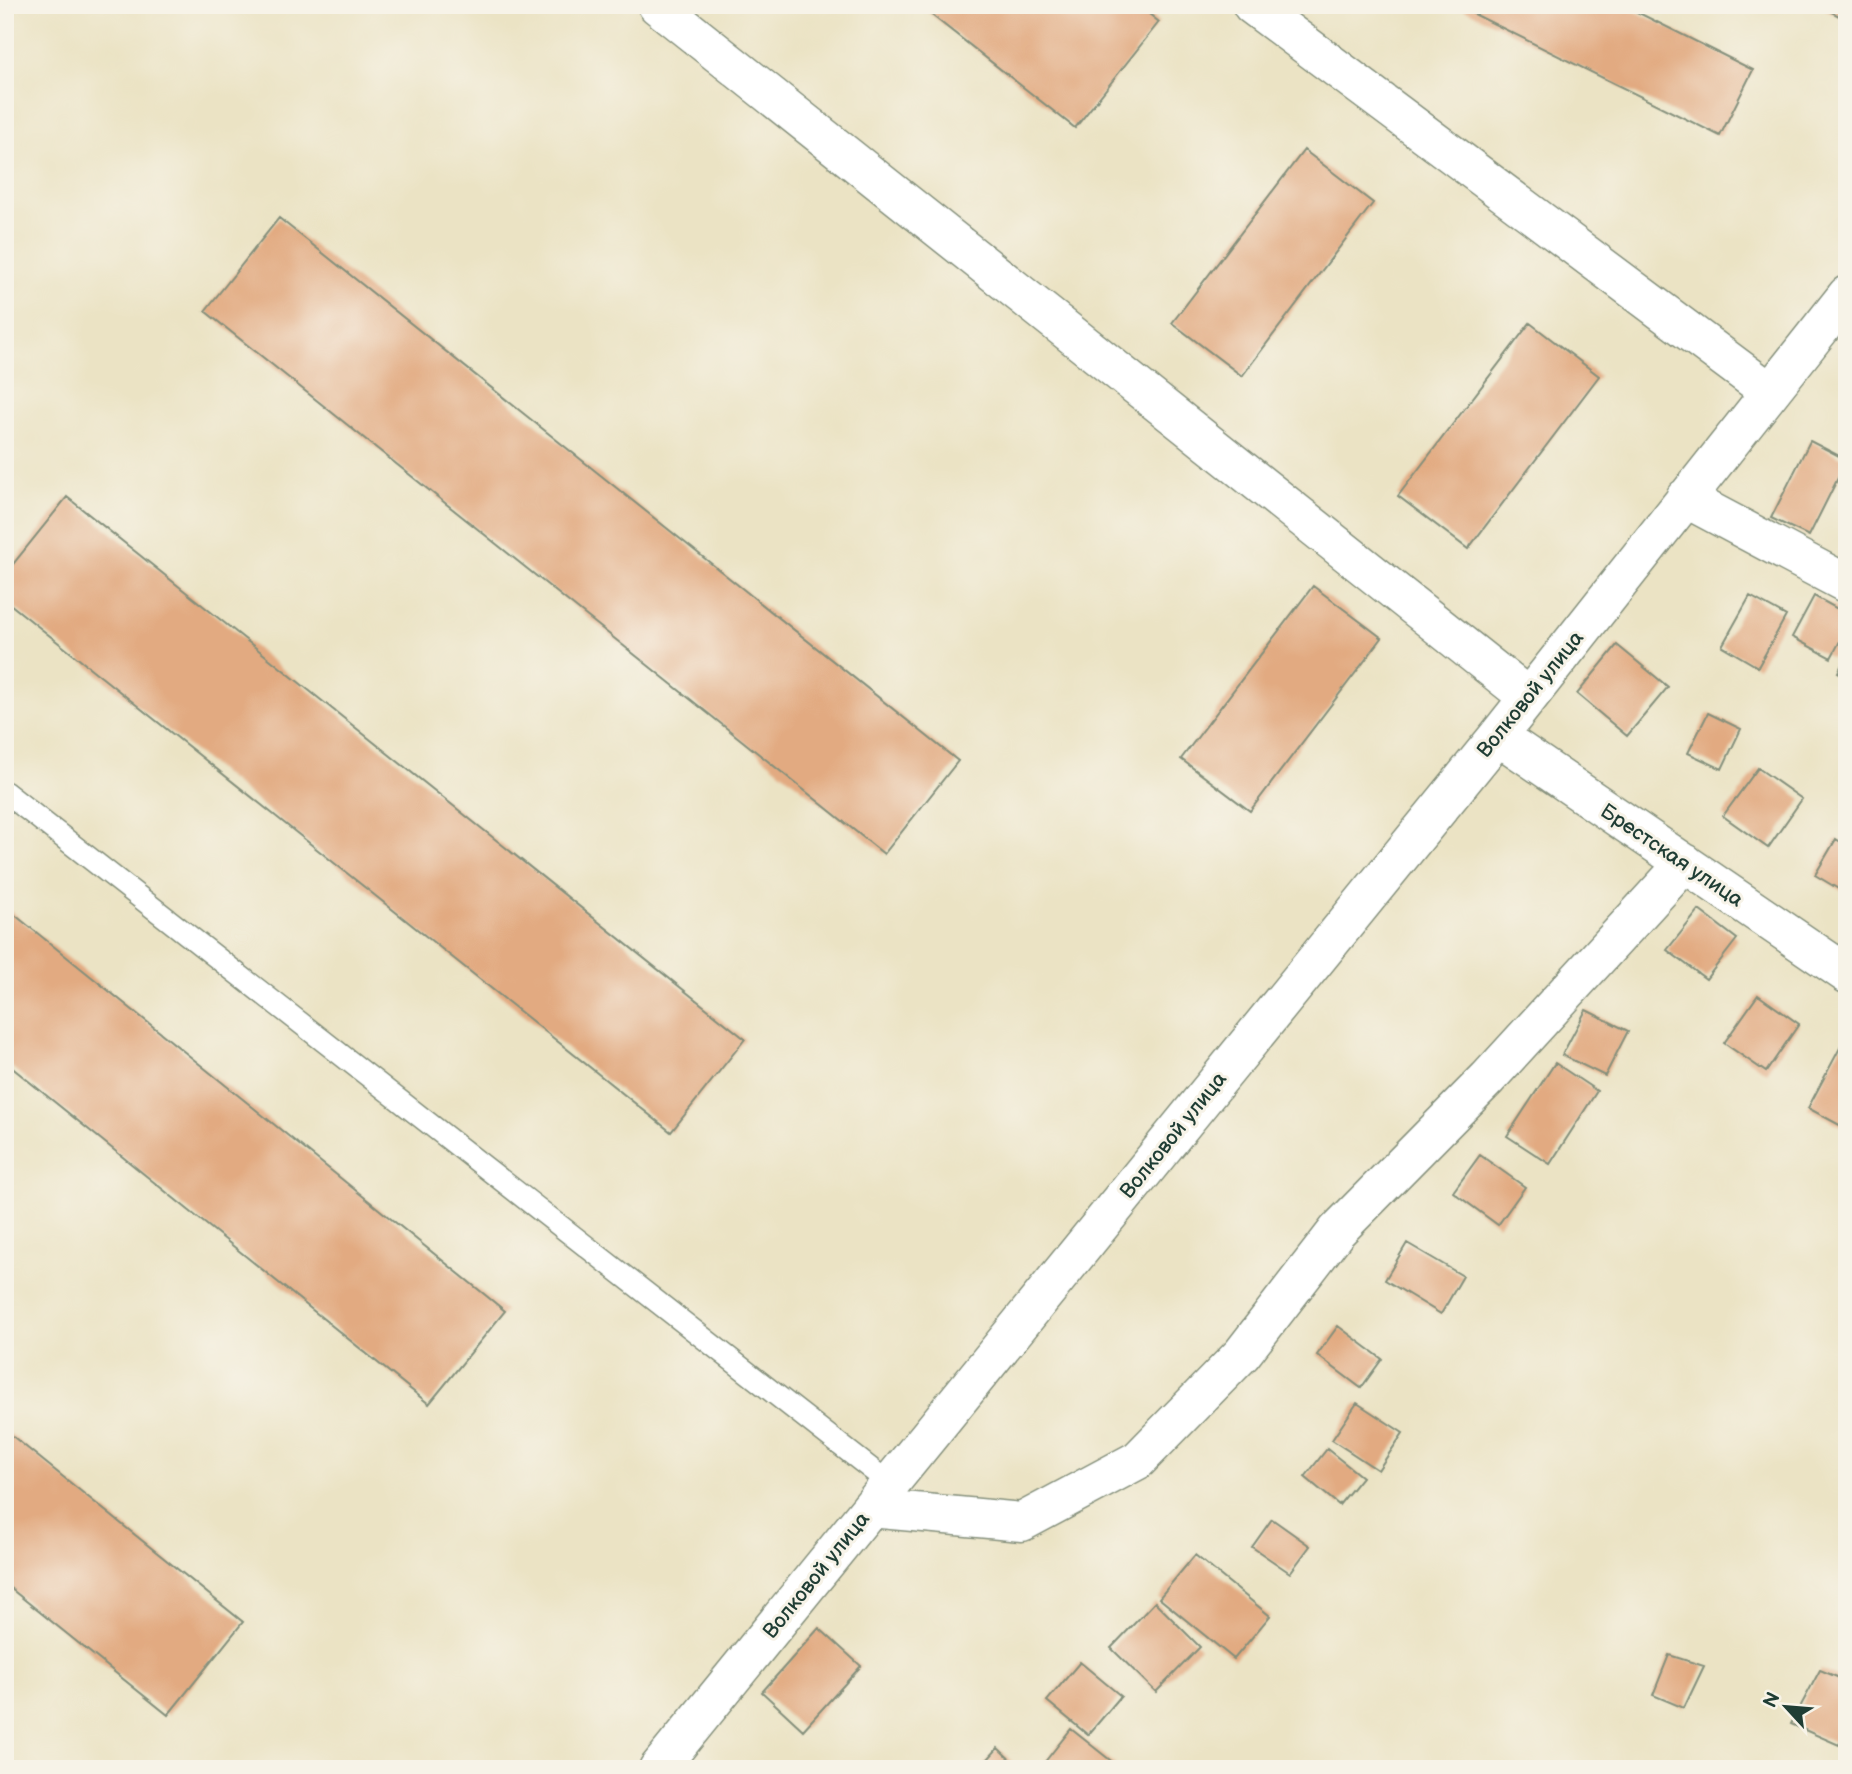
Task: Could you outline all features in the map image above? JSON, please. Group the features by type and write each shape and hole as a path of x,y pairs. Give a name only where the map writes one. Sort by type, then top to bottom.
{"street":[{"path":"657,5 1528,697"},
{"path":"1252,5 1770,392"},
{"name":"Волковой улица","path":"658,1769 1497,736 1847,295"},
{"path":"1685,498 1847,584"},
{"name":"Брестская улица","path":"1497,736 1847,974"},
{"path":"880,1496 1022,1522 1138,1460 1242,1354 1337,1231 1488,1078 1685,863"}],"lane":[{"path":"5,792 880,1496"}],"building":[{"path":"919,5 1138,5 1159,22 1075,128"},
{"path":"1456,5 1623,5 1753,70 1720,136"},
{"path":"1818,5 1847,5 1847,20"},
{"path":"1304,150 1373,203 1242,376 1172,323"},
{"path":"279,218 958,761 884,854 205,311"},
{"path":"1530,323 1599,376 1468,549 1398,496"},
{"path":"1810,441 1847,460 1809,536 1771,518"},
{"path":"67,497 745,1039 671,1132 5,600 5,574"},
{"path":"1313,586 1382,638 1250,811 1181,759"},
{"path":"1750,596 1786,616 1758,667 1722,646"},
{"path":"1814,596 1847,614 1847,628 1831,658 1792,637"},
{"path":"1617,645 1668,687 1627,736 1577,694"},
{"path":"1847,655 1847,677 1838,672"},
{"path":"1708,713 1741,729 1722,769 1688,753"},
{"path":"1758,768 1802,799 1768,848 1723,816"},
{"path":"1836,839 1847,846 1847,894 1815,875"},
{"path":"5,907 505,1311 429,1404 5,1062"},
{"path":"1699,910 1737,939 1706,979 1667,950"},
{"path":"1758,995 1799,1024 1766,1072 1724,1043"},
{"path":"1586,1010 1628,1031 1605,1076 1562,1055"},
{"path":"1841,1046 1847,1049 1847,1129 1808,1108"},
{"path":"1555,1063 1597,1091 1550,1164 1507,1136"},
{"path":"1480,1155 1525,1187 1498,1225 1453,1192"},
{"path":"1407,1243 1463,1276 1441,1314 1385,1280"},
{"path":"1338,1326 1382,1359 1361,1388 1317,1355"},
{"path":"1357,1403 1403,1433 1378,1470 1332,1440"},
{"path":"5,1430 243,1622 168,1715 5,1584"},
{"path":"1327,1449 1362,1477 1339,1505 1305,1477"},
{"path":"1272,1519 1310,1546 1290,1573 1252,1547"},
{"path":"1195,1555 1270,1616 1234,1659 1159,1598"},
{"path":"1155,1602 1200,1647 1156,1692 1111,1648"},
{"path":"819,1628 861,1666 803,1730 762,1692"},
{"path":"1669,1655 1704,1666 1684,1708 1653,1695"},
{"path":"1080,1662 1121,1696 1088,1735 1047,1701"},
{"path":"1820,1670 1847,1681 1847,1731 1839,1745 1791,1724"},
{"path":"1071,1729 1115,1764 1112,1769 1051,1769 1044,1763"},
{"path":"998,1748 1020,1769 979,1769"}]}
